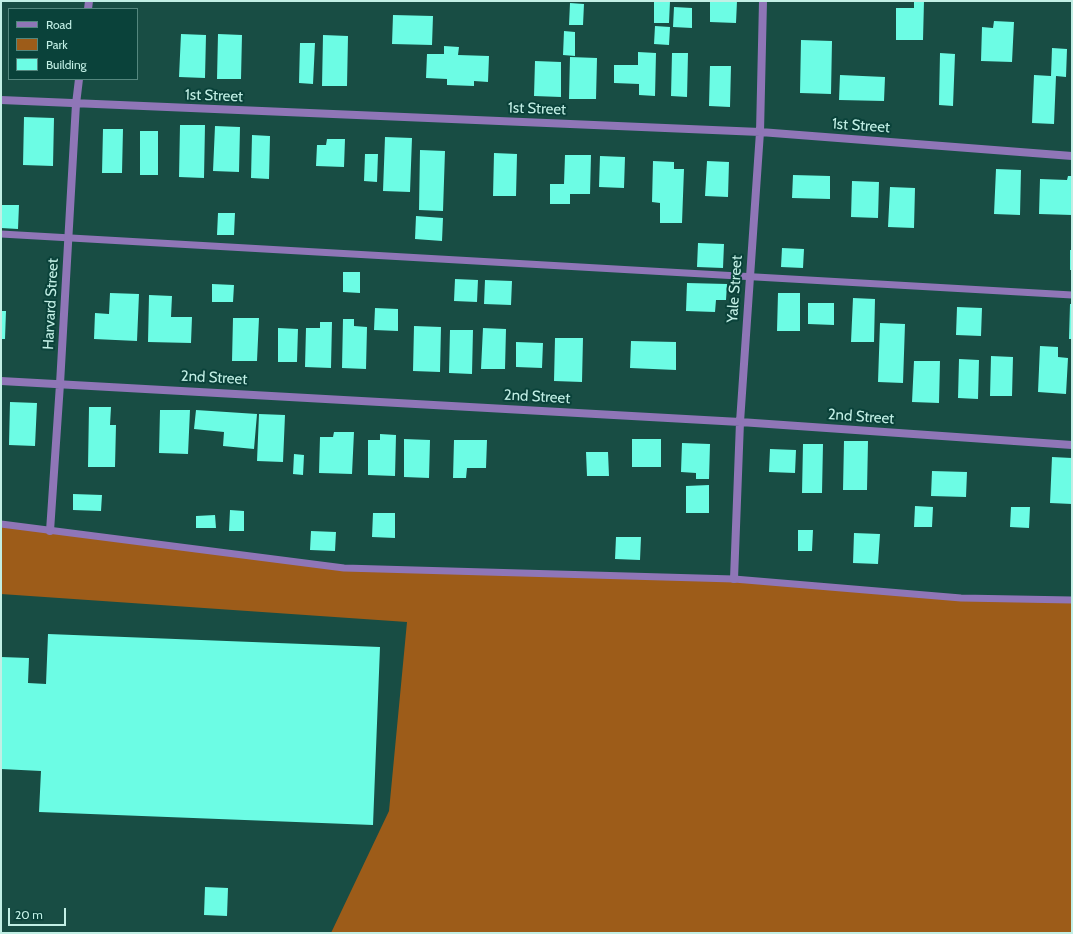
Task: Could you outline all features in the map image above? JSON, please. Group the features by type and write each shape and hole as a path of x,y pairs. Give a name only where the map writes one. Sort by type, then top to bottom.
{"street":[{"name":"Yale Street","path":"734,579 740,422 760,132 763,1"},
{"name":"Harvard Street","path":"50,531 76,104 79,80"},
{"name":"1st Street","path":"1,100 760,132 1072,156"},
{"name":"2nd Street","path":"1,381 740,422 1072,446"}],"lane":[{"path":"1,234 1072,295"},
{"path":"1,524 344,568 734,579 961,598 1072,600"}],"green space":[{"path":"1,524 344,568 734,579 961,598 1072,600 1072,933 331,933 389,811 407,622 1,594"}],"building":[{"path":"654,1 670,1 669,23 654,23"},
{"path":"710,1 737,1 736,23 710,22"},
{"path":"914,1 924,1 923,40 896,40 896,8 914,8"},
{"path":"570,3 584,4 583,25 569,25"},
{"path":"674,7 692,8 692,28 673,27"},
{"path":"393,15 433,16 432,45 392,44"},
{"path":"994,21 1014,22 1012,62 981,61 982,27 993,28"},
{"path":"655,26 670,27 669,45 654,44"},
{"path":"564,31 575,32 575,56 563,55"},
{"path":"181,34 206,35 205,78 179,77"},
{"path":"218,34 242,35 241,79 217,79"},
{"path":"323,35 348,36 347,86 322,86"},
{"path":"801,40 832,41 831,94 800,93"},
{"path":"300,43 315,43 313,84 299,83"},
{"path":"444,46 459,47 458,55 489,56 488,82 474,81 474,86 447,85 447,79 426,78 427,54 444,54"},
{"path":"1052,48 1067,49 1066,77 1056,76 1054,124 1032,123 1034,75 1051,76"},
{"path":"638,52 656,53 655,96 639,95 639,84 614,83 614,65 638,65"},
{"path":"672,53 688,53 687,97 671,96"},
{"path":"940,53 955,54 953,106 939,105"},
{"path":"570,57 597,58 596,99 569,99"},
{"path":"535,61 561,62 561,97 534,96"},
{"path":"710,66 731,66 730,107 709,106"},
{"path":"840,75 885,77 884,101 839,100"},
{"path":"24,117 54,118 53,166 23,165"},
{"path":"180,125 205,125 204,178 179,177"},
{"path":"215,126 240,127 239,172 213,171"},
{"path":"103,129 123,129 122,173 102,173"},
{"path":"140,131 158,131 158,175 140,175"},
{"path":"252,135 270,136 269,179 251,178"},
{"path":"385,137 412,138 410,192 383,191"},
{"path":"327,139 345,139 344,167 316,166 317,145 326,145"},
{"path":"420,150 445,151 443,211 419,210"},
{"path":"494,153 517,154 516,196 493,196"},
{"path":"365,154 378,154 377,182 364,181"},
{"path":"565,155 591,155 590,194 570,194 570,204 550,204 550,184 564,184"},
{"path":"600,156 625,157 624,188 599,187"},
{"path":"653,161 674,162 674,169 684,169 682,223 660,223 660,203 652,202"},
{"path":"707,161 729,162 728,197 705,196"},
{"path":"996,169 1021,170 1020,215 994,214"},
{"path":"793,175 830,176 830,199 792,198"},
{"path":"1068,176 1072,176 1072,215 1039,214 1040,179 1067,180"},
{"path":"852,181 879,182 878,218 851,217"},
{"path":"890,187 915,188 914,228 888,227"},
{"path":"1,205 19,205 18,229 1,228"},
{"path":"218,213 235,213 234,235 217,235"},
{"path":"416,216 443,218 442,241 415,239"},
{"path":"698,243 724,244 723,268 697,267"},
{"path":"782,248 804,249 803,268 781,267"},
{"path":"1070,250 1072,250 1072,270 1070,270"},
{"path":"343,272 360,272 360,293 343,292"},
{"path":"455,279 478,280 477,302 454,301"},
{"path":"485,280 512,281 511,305 484,304"},
{"path":"687,283 727,284 726,300 716,300 715,312 686,311"},
{"path":"212,284 234,285 233,302 212,302"},
{"path":"110,293 139,294 137,341 94,339 95,313 109,314"},
{"path":"778,293 800,293 800,331 777,331"},
{"path":"149,295 172,296 171,317 192,317 191,343 148,342"},
{"path":"853,298 875,299 874,342 851,342"},
{"path":"808,303 834,303 834,325 808,324"},
{"path":"1070,304 1072,304 1072,339 1069,339"},
{"path":"957,307 982,308 981,336 956,335"},
{"path":"375,308 398,309 398,331 374,330"},
{"path":"1,311 6,311 5,339 1,339"},
{"path":"233,318 259,318 257,361 232,361"},
{"path":"343,319 354,319 354,326 367,327 366,369 342,368"},
{"path":"320,322 332,322 331,368 305,367 306,328 320,328"},
{"path":"880,323 905,324 903,383 878,382"},
{"path":"414,326 441,327 440,372 413,371"},
{"path":"278,328 298,329 297,362 278,362"},
{"path":"483,328 506,329 505,369 481,369"},
{"path":"450,330 473,330 472,374 449,373"},
{"path":"555,338 583,338 582,382 554,381"},
{"path":"631,341 676,342 676,370 630,368"},
{"path":"516,342 543,343 542,368 516,367"},
{"path":"1040,346 1058,347 1058,357 1068,358 1066,394 1038,392"},
{"path":"991,356 1013,357 1012,396 990,396"},
{"path":"959,359 979,360 978,399 958,398"},
{"path":"914,361 940,361 939,403 912,402"},
{"path":"10,402 37,403 35,446 9,445"},
{"path":"89,407 111,407 110,425 116,425 115,467 88,467"},
{"path":"160,410 190,410 188,454 159,453"},
{"path":"196,410 257,414 254,449 223,446 224,432 194,429"},
{"path":"259,414 285,415 283,462 257,461"},
{"path":"334,432 354,432 352,474 319,473 320,437 333,437"},
{"path":"380,434 396,435 395,476 368,475 368,440 380,440"},
{"path":"404,439 430,440 429,478 404,477"},
{"path":"632,439 661,439 661,467 632,467"},
{"path":"454,440 487,440 486,468 467,468 466,478 453,478"},
{"path":"844,441 868,441 867,490 843,490"},
{"path":"682,443 710,444 709,479 696,479 696,473 681,472"},
{"path":"803,444 823,444 822,493 802,493"},
{"path":"770,449 796,450 795,473 769,472"},
{"path":"586,452 608,452 609,476 587,476"},
{"path":"294,454 304,455 303,475 293,474"},
{"path":"1052,457 1072,458 1072,504 1050,503"},
{"path":"932,471 967,472 966,497 931,496"},
{"path":"709,485 709,513 686,513 686,486"},
{"path":"73,494 102,495 101,511 73,510"},
{"path":"915,506 933,507 932,527 914,527"},
{"path":"1011,507 1030,507 1029,528 1010,527"},
{"path":"230,510 244,511 244,531 229,531"},
{"path":"373,513 395,513 395,538 372,537"},
{"path":"215,515 216,528 196,528 196,516"},
{"path":"798,530 813,530 812,551 798,551"},
{"path":"311,531 336,532 335,551 310,550"},
{"path":"854,533 880,534 878,564 853,563"},
{"path":"616,537 641,537 640,560 615,559"},
{"path":"48,634 380,647 373,825 39,812 41,771 1,769 1,657 29,658 28,683 46,684"},
{"path":"205,887 228,888 227,916 204,915"}]}
